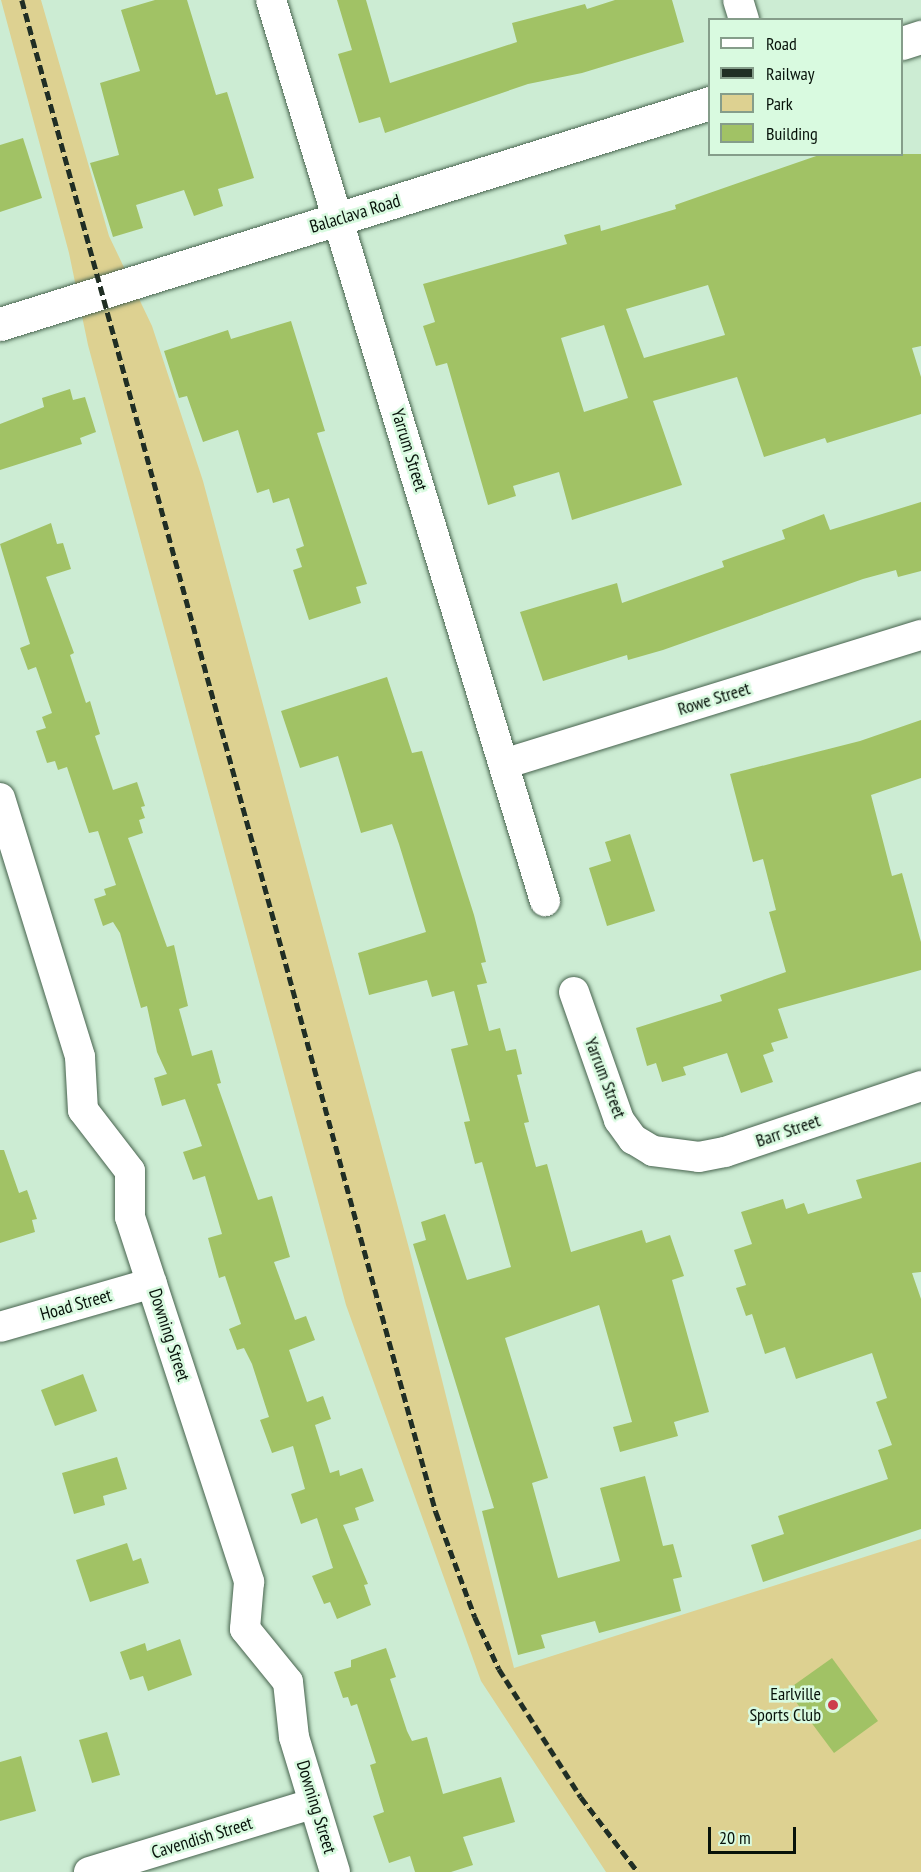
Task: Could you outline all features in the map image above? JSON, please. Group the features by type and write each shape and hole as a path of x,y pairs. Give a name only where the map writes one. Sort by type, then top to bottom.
{"street":[{"name":"Yarrum Street","path":"272,0 337,219 507,763 545,900"},
{"path":"738,0 743,18"},
{"path":"903,43 921,37"},
{"name":"Balaclava Road","path":"0,324 708,104"},
{"name":"Rowe Street","path":"507,763 921,635"},
{"name":"Downing Street","path":"0,798 80,1057 83,1110 130,1171 130,1217 249,1582 245,1629 288,1682 294,1737 335,1872"},
{"name":"Yarrum Street","path":"574,992 619,1120 633,1139 653,1151"},
{"name":"Barr Street","path":"653,1151 699,1157 725,1152 921,1086"},
{"name":"Hoad Street","path":"0,1327 152,1283"},
{"name":"Cavendish Street","path":"89,1872 314,1803"}],"green space":[{"path":"1,0 41,0 109,236 152,326 203,481 410,1252 514,1668 921,1539 921,1872 606,1872 481,1681 346,1305 88,345 69,253"}],"building":[{"path":"155,0 187,0 216,95 227,92 254,178 218,189 223,206 194,216 184,190 136,205 143,228 113,237 90,163 119,155 100,83 140,71 121,10"},
{"path":"337,0 366,0 390,83 517,42 512,23 585,4 587,9 615,0 672,0 684,42 582,73 528,84 385,133 380,117 359,123 338,54 352,50"},
{"path":"23,138 42,198 0,212 0,145"},
{"path":"921,154 921,346 912,348 921,377 921,414 827,443 825,438 764,457 737,377 653,401 682,485 572,520 559,472 513,486 516,496 488,505 447,363 436,366 423,326 435,322 423,284 567,244 564,235 600,225 601,231 676,209 675,205 816,156","holes":["708,285 725,335 644,358 626,309","604,325 628,398 584,412 561,338"]},
{"path":"291,321 325,431 317,433 367,584 356,587 361,603 309,620 293,570 302,567 296,549 304,546 289,498 273,503 269,489 257,493 238,430 203,442 187,396 179,398 164,351 228,330 231,339"},
{"path":"70,389 73,400 85,397 96,432 80,438 82,444 0,470 0,424 44,407 42,398"},
{"path":"921,502 921,571 898,577 896,570 863,579 663,650 628,660 627,655 543,681 520,612 617,583 622,603 724,567 722,561 785,539 782,530 824,514 830,530"},
{"path":"51,523 57,544 63,543 71,569 46,577 74,653 70,655 86,703 90,701 100,734 95,736 113,790 137,782 145,806 141,807 145,818 139,820 143,833 128,838 167,947 174,945 188,1006 179,1009 192,1056 212,1050 221,1083 217,1084 258,1200 272,1196 290,1257 274,1262 295,1320 306,1316 315,1340 289,1350 307,1402 323,1396 331,1419 315,1425 330,1473 339,1470 340,1476 362,1468 374,1501 355,1508 359,1520 343,1525 368,1584 364,1585 371,1605 337,1619 330,1602 324,1604 312,1576 333,1568 317,1518 301,1524 291,1494 305,1489 293,1446 272,1453 260,1420 269,1417 252,1364 244,1348 237,1350 229,1329 241,1324 225,1276 219,1278 208,1238 222,1234 205,1176 193,1180 183,1152 202,1146 185,1099 162,1106 154,1078 167,1074 157,1052 147,1006 141,1008 120,933 113,922 103,926 94,899 106,895 104,889 116,885 98,831 89,833 67,767 58,770 55,761 47,763 36,731 46,728 42,717 52,713 36,667 28,670 20,648 30,644 0,544"},
{"path":"387,677 412,753 422,751 474,915 486,962 481,963 487,983 477,985 489,1031 500,1028 506,1051 516,1049 522,1074 517,1075 529,1122 524,1123 536,1167 547,1164 571,1252 642,1230 646,1243 670,1235 684,1276 672,1280 709,1412 674,1422 678,1436 620,1452 613,1427 632,1422 599,1305 505,1338 548,1478 532,1483 558,1578 620,1561 600,1488 645,1476 663,1546 673,1544 682,1577 673,1579 681,1611 599,1633 595,1621 541,1635 545,1648 518,1655 482,1511 494,1508 413,1244 426,1240 421,1222 445,1214 467,1280 511,1267 482,1162 475,1164 464,1122 470,1121 451,1049 468,1045 454,991 432,997 427,980 369,995 358,953 426,932 399,844 392,824 361,833 338,756 300,768 281,711"},
{"path":"921,720 921,778 871,795 892,876 902,873 921,942 921,970 778,1009 788,1038 771,1043 774,1051 763,1055 773,1082 741,1093 727,1053 683,1067 686,1075 662,1082 656,1063 647,1066 636,1028 722,1001 720,995 786,972 769,912 776,910 763,859 753,862 730,774 860,741"},
{"path":"630,834 655,911 607,926 589,868 611,861 605,842"},
{"path":"0,1150 4,1150 19,1193 27,1190 37,1219 32,1220 35,1232 0,1243"},
{"path":"921,1162 921,1272 912,1273 921,1299 921,1529 763,1582 751,1545 784,1534 778,1516 888,1479 878,1450 892,1445 876,1402 887,1398 872,1353 796,1379 785,1347 765,1354 752,1314 746,1316 736,1288 746,1285 734,1250 752,1244 741,1212 783,1199 786,1209 804,1203 808,1214 862,1198 856,1180"},
{"path":"83,1374 97,1411 55,1426 41,1390"},
{"path":"117,1457 127,1489 103,1496 105,1505 74,1514 62,1473"},
{"path":"127,1543 133,1561 141,1558 149,1583 90,1602 76,1560"},
{"path":"180,1639 192,1675 148,1691 143,1676 130,1680 120,1652 145,1643 147,1651"},
{"path":"386,1648 396,1677 390,1679 407,1731 412,1741 427,1737 443,1794 501,1777 515,1822 463,1837 473,1865 451,1872 415,1872 410,1856 389,1863 373,1816 384,1812 370,1765 376,1763 357,1704 351,1706 348,1697 343,1698 334,1672 351,1667 351,1660"},
{"name":"Earlville Sports Club","path":"832,1658 878,1721 834,1753 787,1690"},
{"path":"107,1732 120,1775 92,1783 79,1740"},
{"path":"21,1756 36,1811 0,1821 0,1762"}],"railway":[{"path":"22,0 436,1512 475,1617 499,1669 581,1797 638,1872"}],"place":[{"name":"Earlville Sports Club","path":"833,1705"}]}
